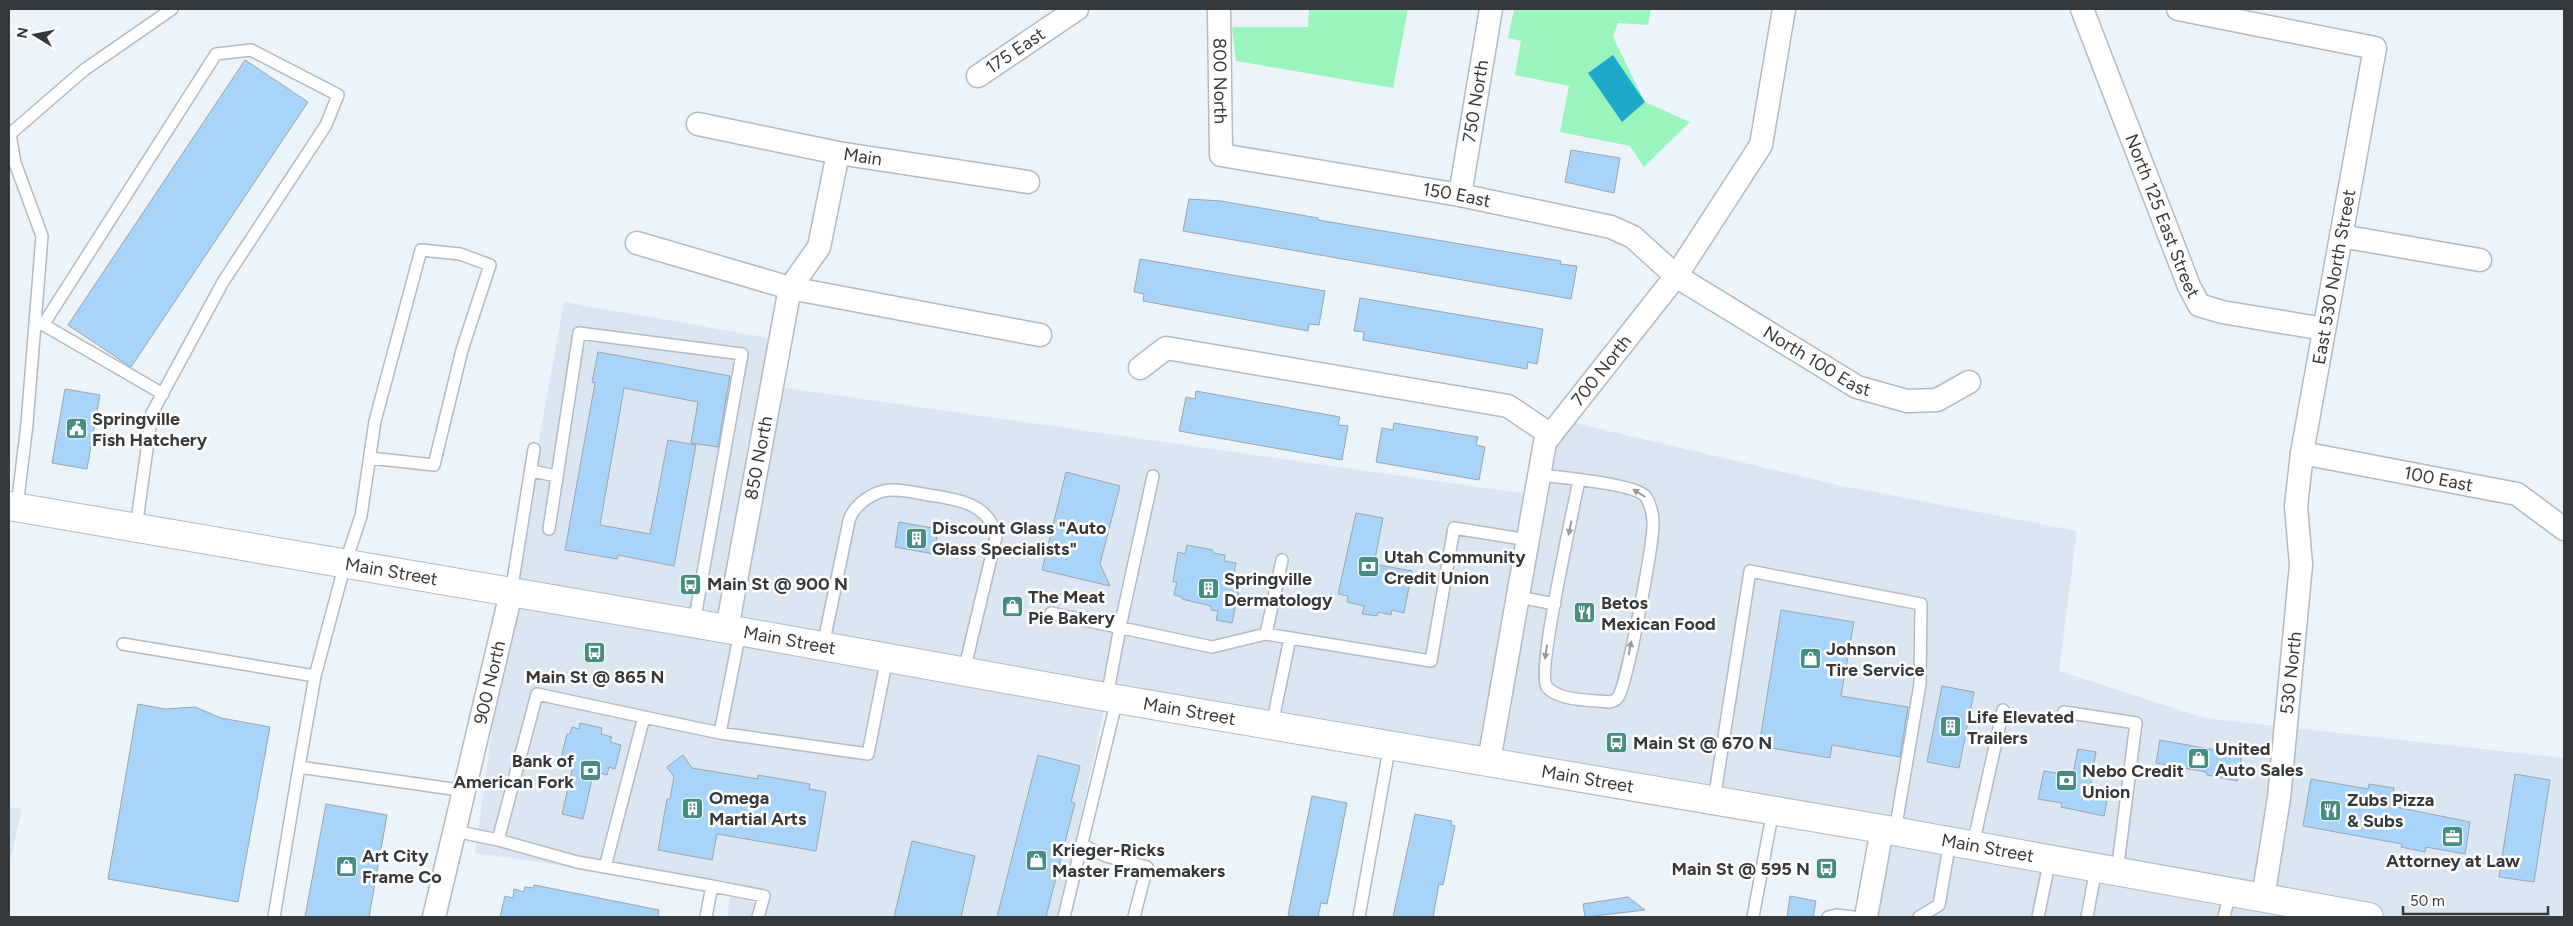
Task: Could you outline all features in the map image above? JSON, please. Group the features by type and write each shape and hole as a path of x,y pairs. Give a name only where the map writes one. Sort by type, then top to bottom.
{"main road":[{"name":"Main Street","path":"13,506 694,623 1112,698 1390,744 2050,859 2107,870 2227,905 2263,898 2326,913 2369,917"}],"street":[{"name":"175 East","path":"978,76 1077,9"},
{"name":"800 North","path":"1219,9 1221,155"},
{"name":"750 North","path":"1460,194 1491,9"},
{"name":"700 North","path":"1489,761 1545,442 1676,276 1761,145 1784,9"},
{"name":"North 125 East Street","path":"2082,9 2188,286 2199,304 2222,312 2324,329"},
{"name":"East 530 North Street","path":"2188,10 2376,48 2302,453 2296,506"},
{"name":"Main","path":"698,124 838,153 1028,182"},
{"path":"790,288 818,247 838,153"},
{"name":"150 East","path":"1221,155 1460,194 1611,227 1633,237 1676,276"},
{"path":"2341,236 2480,260"},
{"path":"637,243 790,288 1040,335"},
{"name":"North 100 East","path":"1676,276 1857,388 1907,402 1936,400 1969,382"},
{"name":"850 North","path":"734,630 790,288"},
{"path":"1140,368 1166,348 1508,406 1551,435"},
{"name":"100 East","path":"2302,453 2517,494 2564,529"},
{"name":"530 North","path":"2263,898 2279,798 2301,565 2296,506"},
{"name":"900 North","path":"434,917 466,791 511,593"},
{"path":"1866,917 1889,830"}],"lane":[{"path":"13,506 39,323 42,236 16,163 10,134 84,70 172,9"},
{"path":"39,323 216,54 251,50 338,95 326,125 223,282 152,413 136,528"},
{"path":"274,917 315,676 345,564 361,516 375,420 421,250 460,254 490,265 462,350 434,465 370,458"},
{"path":"39,323 163,394"},
{"path":"549,529 579,333 742,354 694,623"},
{"path":"511,593 534,449"},
{"path":"531,471 557,476"},
{"path":"1539,475 1579,480 1629,488 1641,492 1646,497 1652,514 1650,548 1625,675 1619,696 1615,701 1609,702 1563,696 1545,685 1544,670 1579,480"},
{"path":"1064,917 1082,845 1112,698 1120,627 1154,476"},
{"path":"823,646 849,521 855,509 881,492 892,490 956,499 976,507 991,523 996,536 964,671"},
{"path":"1051,613 1212,647 1266,634 1431,661 1454,528 1528,540"},
{"path":"1266,634 1282,560"},
{"path":"1714,800 1750,571 1921,604 1920,684 1889,830"},
{"path":"1518,597 1555,604"},
{"path":"720,733 734,630"},
{"path":"1272,725 1290,638"},
{"path":"122,644 315,676"},
{"path":"498,840 537,694 720,733 868,754 886,657"},
{"path":"1919,917 1939,905 1961,843 2003,710"},
{"path":"2064,712 2136,723 2107,870 2086,917"},
{"path":"605,867 644,717"},
{"path":"1359,917 1390,744"},
{"path":"299,767 466,791"},
{"path":"1753,917 1773,810"},
{"path":"455,831 498,840 577,862 764,896 758,917"},
{"path":"1082,845 1106,856 1147,867 1134,917"},
{"path":"2038,917 2050,859"},
{"path":"706,917 712,886"},
{"path":"1828,917 1836,915 1853,917"}],"shaded area":[{"path":"564,302 781,340 772,386 1535,495 1562,420 1838,485 2077,531 2059,671 2205,718 2564,758 2564,917 1866,917 1882,829 1107,697 1059,917 727,917 731,890 475,853 511,593"},
{"path":"9,807 22,809 9,865"}],"green space":[{"path":"1309,9 1408,9 1393,88 1236,61 1232,27 1308,27"},
{"path":"1514,9 1651,9 1648,25 1618,23 1613,37 1645,102 1690,122 1644,167 1630,146 1560,132 1569,86 1515,75 1521,41 1508,38"}],"water":[{"path":"1613,55 1645,102 1622,122 1588,73"}],"building":[{"name":"Springville Fish Hatchery","path":"245,60 308,102 131,367 68,325"},
{"path":"1571,150 1620,158 1614,193 1565,182"},
{"path":"1189,199 1221,201 1318,218 1318,220 1561,261 1560,264 1577,266 1571,299 1183,231"},
{"path":"1140,259 1325,291 1319,325 1309,324 1308,331 1143,301 1144,294 1134,292"},
{"path":"1360,298 1543,329 1537,364 1528,362 1527,369 1363,340 1364,332 1354,331"},
{"path":"598,352 730,376 718,447 691,443 698,402 624,388 600,525 650,534 668,440 696,445 674,566 618,555 617,559 565,550 595,383 592,382"},
{"name":"Springville Fish Hatchery","path":"65,389 100,395 87,469 52,463"},
{"path":"1196,391 1340,417 1338,425 1348,426 1342,460 1179,431 1186,397 1195,399"},
{"path":"1394,423 1478,437 1476,445 1485,447 1479,480 1376,462 1382,428 1393,430"},
{"path":"1066,472 1120,486 1100,564 1110,586 1042,570"},
{"name":"Utah Community Credit Union","path":"1356,513 1383,518 1374,564 1412,571 1404,613 1392,610 1391,615 1378,612 1377,616 1362,614 1364,606 1347,602 1348,596 1338,594"},
{"name":"Discount Glass \"Auto Glass Specialists\"","path":"899,522 938,529 934,554 895,547"},
{"name":"Springville Dermatology","path":"1187,545 1213,550 1213,553 1225,555 1224,561 1236,563 1233,579 1241,580 1232,623 1216,620 1218,611 1211,610 1211,606 1182,599 1182,597 1174,595 1177,582 1173,582 1178,552 1185,554"},
{"name":"Johnson Tire Service","path":"1781,610 1854,622 1841,696 1908,707 1900,757 1832,745 1830,758 1759,746"},
{"name":"Life Elevated Trailers","path":"1942,686 1974,692 1959,768 1927,762"},
{"path":"138,704 165,709 195,707 221,718 270,727 238,902 108,879"},
{"name":"Bank of American Fork","path":"580,723 602,728 601,734 612,737 610,742 621,745 615,769 609,767 607,775 597,772 596,776 593,775 583,819 562,814 572,770 571,765 560,762 567,734 570,734 572,727 579,729"},
{"name":"United Auto Sales","path":"2160,740 2242,755 2237,781 2207,775 2206,772 2156,763"},
{"name":"Nebo Credit Union","path":"2078,749 2096,752 2090,788 2109,791 2104,816 2061,807 2062,803 2038,799 2044,771 2068,775 2069,772 2073,773"},
{"path":"683,755 692,768 758,779 758,775 810,784 809,789 826,792 816,851 717,834 712,860 658,850 667,799 670,799 674,777 667,767"},
{"name":"Krieger-Ricks Master Framemakers","path":"1038,755 1080,766 1071,802 1075,803 1046,917 997,917"},
{"path":"2515,774 2550,780 2534,882 2499,877"},
{"path":"2311,779 2368,789 2369,784 2394,788 2391,806 2470,822 2465,854 2426,847 2425,852 2401,847 2402,844 2303,826"},
{"path":"1312,796 1347,803 1327,904 1321,903 1318,917 1298,917 1288,915"},
{"name":"Art City Frame Co","path":"326,804 387,815 369,917 305,917"},
{"path":"1415,814 1452,821 1451,825 1455,826 1443,885 1439,884 1433,917 1393,917"},
{"path":"912,841 975,856 961,917 894,917"},
{"path":"534,885 659,910 658,917 500,917 505,896 513,898 514,889 524,892 525,887 534,888"},
{"path":"1790,896 1816,901 1813,917 1787,917"},
{"path":"1628,897 1645,910 1585,917 1583,904"}],"place":[{"name":"Springville Fish Hatchery","path":"76,429"},
{"name":"Discount Glass \"Auto Glass Specialists\"","path":"916,538"},
{"name":"Utah Community Credit Union","path":"1368,567"},
{"name":"Main St @ 900 N","path":"691,584"},
{"name":"Springville Dermatology","path":"1208,589"},
{"name":"The Meat Pie Bakery","path":"1012,607"},
{"name":"Betos Mexican Food","path":"1585,613"},
{"name":"Main St @ 865 N","path":"595,652"},
{"name":"Johnson Tire Service","path":"1810,659"},
{"name":"Life Elevated Trailers","path":"1951,727"},
{"name":"Main St @ 670 N","path":"1617,743"},
{"name":"United Auto Sales","path":"2199,759"},
{"name":"Bank of American Fork","path":"590,771"},
{"name":"Nebo Credit Union","path":"2066,781"},
{"name":"Omega Martial Arts","path":"693,808"},
{"name":"Zubs Pizza & Subs","path":"2331,810"},
{"name":"Attorney at Law","path":"2453,836"},
{"name":"Krieger-Ricks Master Framemakers","path":"1036,860"},
{"name":"Art City Frame Co","path":"346,866"},
{"name":"Main St @ 595 N","path":"1826,869"}]}
